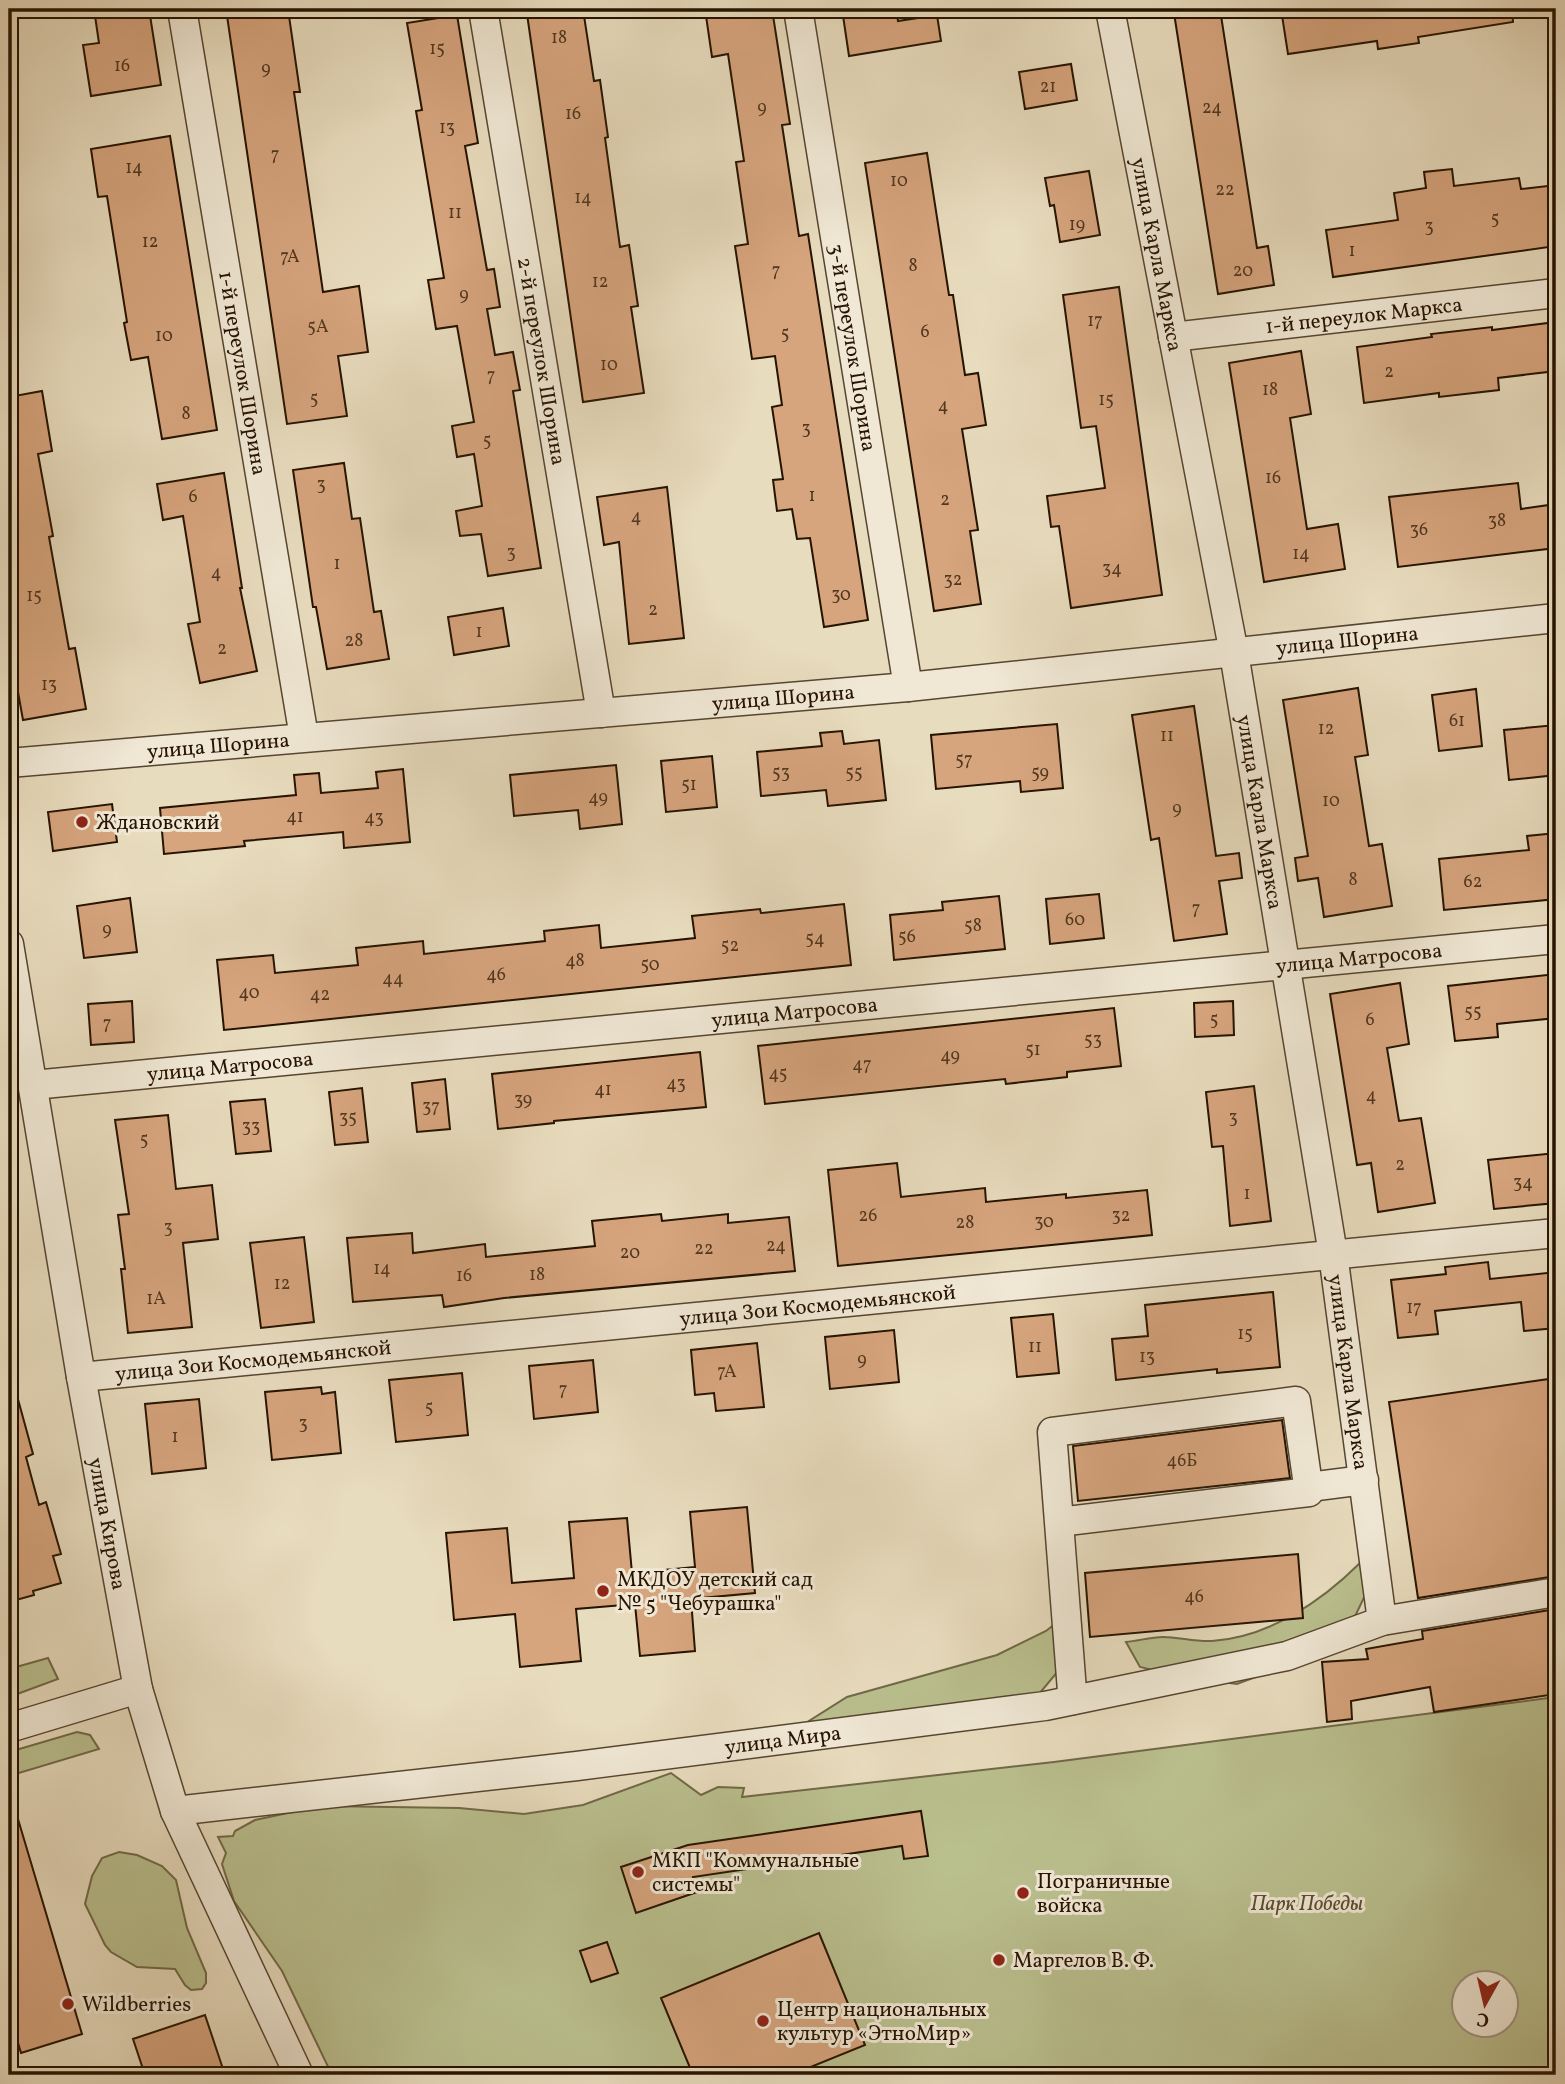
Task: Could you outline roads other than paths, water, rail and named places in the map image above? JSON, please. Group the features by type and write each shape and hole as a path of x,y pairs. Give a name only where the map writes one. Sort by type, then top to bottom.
{"street":[{"name":"1-й переулок Шорина","path":"181,9 304,737"},
{"name":"2-й переулок Шорина","path":"483,9 601,713"},
{"name":"3-й переулок Шорина","path":"799,9 908,687"},
{"name":"улица Карла Маркса","path":"1111,9 1234,653 1333,1254 1382,1621"},
{"name":"1-й переулок Маркса","path":"1173,337 1556,293"},
{"name":"улица Шорина","path":"9,763 908,687 1556,618"},
{"name":"улица Матросова","path":"33,1084 1556,939"},
{"name":"улица Кирова","path":"9,944 80,1377 138,1689 175,1811 299,2075"},
{"name":"улица Зои Космодемьянской","path":"80,1377 1556,1233"},
{"path":"1059,1522 1310,1492 1296,1401 1052,1432 1059,1522 1073,1700"},
{"path":"1309,1487 1364,1480"},
{"name":"улица Мира","path":"175,1811 578,1766 1045,1706 1287,1656 1382,1621 1556,1592"},
{"path":"9,1728 138,1689"}],"place":[{"name":"Ждановский","path":"82,822"},
{"name":"МКДОУ детский сад № 5 \"Чебурашка\"","path":"603,1591"},
{"name":"МКП \"Коммунальные системы\"","path":"638,1872"},
{"name":"Пограничные войска","path":"1023,1893"},
{"name":"Маргелов В. Ф.","path":"999,1960"},
{"name":"Wildberries","path":"68,2004"},
{"name":"Центр национальных культур «ЭтноМир»","path":"763,2021"}],"park label":[{"name":"Парк Победы","path":"1307,1903"}]}
